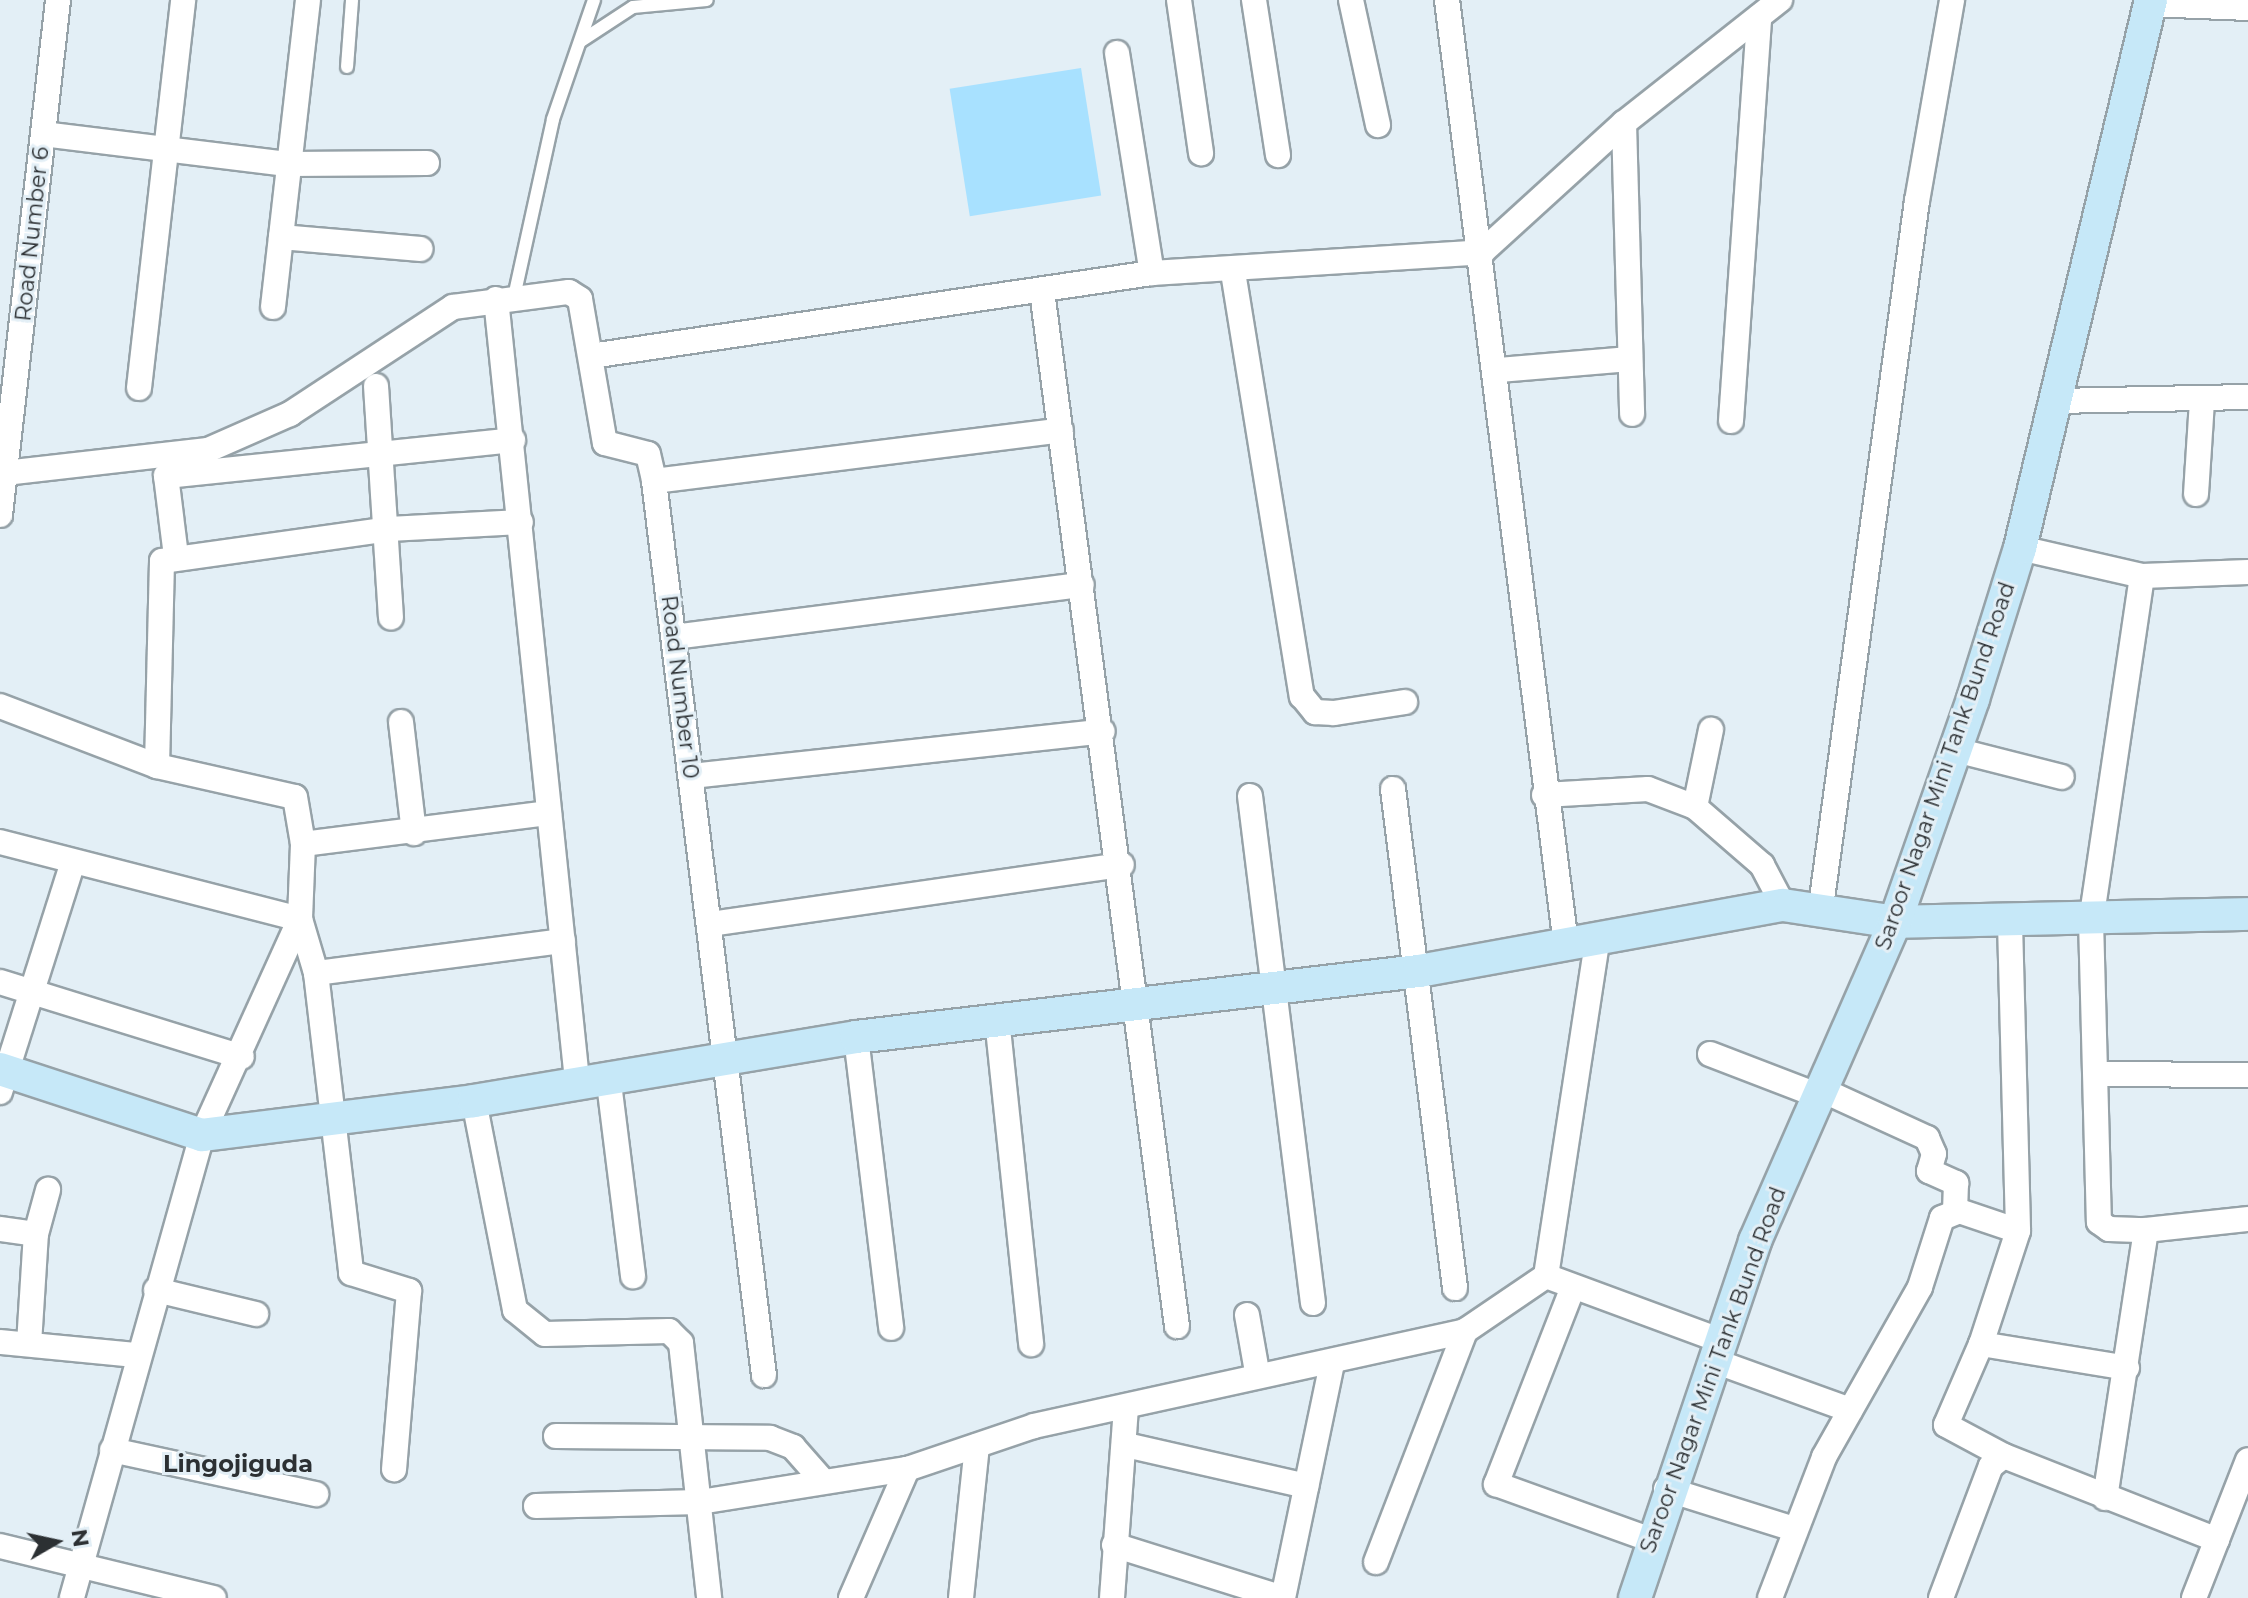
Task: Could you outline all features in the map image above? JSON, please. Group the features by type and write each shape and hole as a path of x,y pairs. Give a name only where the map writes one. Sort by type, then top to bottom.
{"street":[{"name":"Road Number 6","path":"0,515 58,0"},
{"path":"139,388 164,146 183,0"},
{"path":"273,307 308,0"},
{"path":"1179,0 1201,153"},
{"path":"1254,0 1278,155"},
{"path":"1351,0 1378,125"},
{"path":"1447,0 1499,370 1544,795 1566,944"},
{"path":"5,473 208,450 290,414 453,307 505,298 569,292 580,299 591,356 1152,273 1233,272 1482,252 1624,123 1780,0"},
{"path":"1821,906 1917,201 1952,0"},
{"path":"2150,2 2248,8"},
{"name":"Saroor Nagar Mini Tank Bund Road","path":"1635,1598 1649,1539 1715,1350 1818,1092 1895,922 1956,750 2020,548 2150,2"},
{"path":"1731,421 1759,17"},
{"path":"1117,53 1152,273"},
{"path":"1624,123 1632,414"},
{"path":"43,134 164,146 289,164 427,163"},
{"path":"281,237 420,249"},
{"path":"1233,272 1302,696 1315,712 1405,702"},
{"path":"1042,291 1122,865 1177,1326"},
{"path":"505,298 513,440 563,941 633,1276"},
{"name":"Road Number 10","path":"591,356 605,443 648,454 654,481 728,1055 764,1375"},
{"path":"1499,370 1630,359"},
{"path":"376,386 389,529 391,618"},
{"path":"2056,401 2202,401 2248,397"},
{"path":"2196,494 2202,401"},
{"path":"654,481 1061,430"},
{"path":"176,556 166,476 513,440"},
{"path":"157,766 162,561 176,556 389,529 521,522"},
{"path":"2020,548 2142,576 2248,572"},
{"path":"2142,576 2091,920 2098,1074 2099,1222 2109,1229 2146,1230 2248,1219"},
{"path":"674,637 1082,585"},
{"path":"0,706 157,766 295,797 303,844 300,919 316,973 351,1273 409,1291 394,1469"},
{"path":"401,722 414,833"},
{"path":"1695,807 1711,730"},
{"path":"692,776 1103,731"},
{"path":"1956,750 2062,777"},
{"path":"1393,789 1419,971 1455,1288"},
{"path":"1544,795 1648,789 1695,807 1762,865 1783,905"},
{"path":"1250,796 1313,1303"},
{"path":"303,844 414,833 549,813"},
{"path":"0,842 72,865 300,919"},
{"path":"72,865 2,1077 202,1135 334,1121 474,1101 728,1055 856,1037 1138,1000 1419,971 1598,936 1783,905 1821,906 1895,922 2010,923 2248,914"},
{"path":"711,924 1122,865"},
{"path":"72,1598 136,1355 202,1135 242,1057 300,919"},
{"path":"2010,923 2018,1231 1981,1344 1946,1425 2004,1456 2217,1540"},
{"path":"536,1506 700,1502 907,1469 1034,1426 1126,1409 1257,1372 1332,1363 1465,1331 1546,1276 1598,936"},
{"path":"316,973 563,941"},
{"path":"0,982 242,1057"},
{"path":"997,1019 1031,1344"},
{"path":"856,1037 891,1328"},
{"path":"1710,1054 1818,1092 1927,1138 1934,1154 1929,1171 1956,1183 1955,1211"},
{"path":"2098,1074 2248,1075"},
{"path":"474,1101 515,1310 545,1334 677,1334 694,1435 709,1598"},
{"path":"29,1344 36,1234 48,1190"},
{"path":"1770,1598 1794,1529 1850,1410 1899,1332 1942,1218 1955,1211 2018,1231"},
{"path":"0,1229 36,1234"},
{"path":"2105,1498 2146,1230"},
{"path":"1546,1276 1850,1410"},
{"path":"1573,1287 1496,1484 1649,1539"},
{"path":"156,1290 256,1314"},
{"path":"1247,1315 1257,1372"},
{"path":"1376,1562 1465,1331"},
{"path":"0,1342 136,1355"},
{"path":"1981,1344 2127,1368"},
{"path":"1114,1545 1283,1598 1332,1363"},
{"path":"1112,1598 1114,1545 1126,1445 1126,1409"},
{"path":"556,1436 694,1435 783,1441 823,1481"},
{"path":"1126,1445 1306,1486"},
{"path":"961,1598 977,1446"},
{"path":"112,1450 316,1494"},
{"path":"1950,1596 1991,1466 2004,1456"},
{"path":"2194,1598 2248,1460"},
{"path":"851,1598 907,1469"},
{"path":"1666,1489 1794,1529"},
{"path":"0,1546 207,1597"}],"lane":[{"path":"347,67 352,0"},
{"path":"505,298 553,119 594,0"},
{"path":"579,43 633,7 707,0"}],"shaded area":[{"path":"1081,68 1101,195 970,216 950,89"}],"district":[{"name":"Lingojiguda","path":"238,1464"}]}
